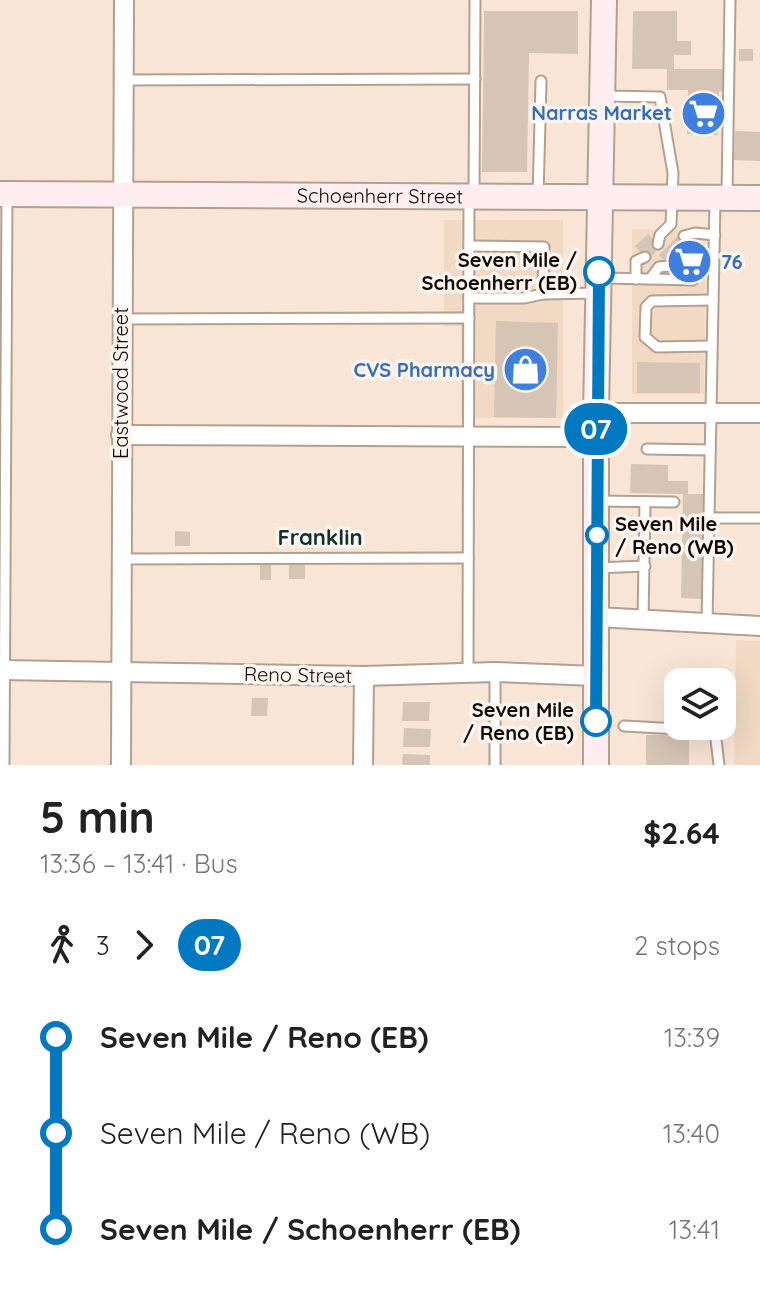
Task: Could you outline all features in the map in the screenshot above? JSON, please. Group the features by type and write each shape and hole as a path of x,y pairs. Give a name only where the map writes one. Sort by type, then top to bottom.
{"street":[{"name":"Eastwood Street","path":"121,765 124,0"},
{"path":"596,765 596,425 604,0"},
{"name":"Schoenherr Street","path":"4,194 760,198"},
{"path":"121,435 468,437 710,413 760,413"},
{"path":"597,617 760,626"},
{"name":"Reno Street","path":"2,670 364,676 495,672 596,676"},
{"path":"363,765 364,676"}],"lane":[{"path":"468,673 469,246 475,0"},
{"path":"707,623 715,235 721,198 730,0"},
{"path":"123,80 475,79"},
{"path":"538,197 541,81"},
{"path":"602,96 660,97 673,173 671,224 656,239"},
{"path":"4,194 4,765"},
{"path":"690,237 715,235"},
{"path":"469,246 544,247 543,294"},
{"path":"636,279 640,256"},
{"path":"650,279 664,264"},
{"path":"469,298 524,298 636,279 693,280"},
{"path":"712,346 657,347 645,337 646,307 652,301 713,300"},
{"path":"121,319 469,318"},
{"path":"647,449 710,450"},
{"path":"596,501 674,502"},
{"path":"643,620 645,502"},
{"path":"709,518 760,518"},
{"path":"121,559 468,558"},
{"path":"597,568 645,566"},
{"path":"495,672 495,765"},
{"path":"624,726 715,731 719,765"}],"shaded area":[{"path":"444,220 563,220 563,418 461,418 461,326 444,326"},
{"path":"632,229 706,230 704,394 632,394"},
{"path":"736,640 760,641 760,765 734,765"}],"building":[{"path":"484,11 578,11 578,54 529,53 527,172 482,172"},
{"path":"633,11 677,11 677,41 691,41 691,55 674,55 674,69 723,69 718,135 687,134 688,90 667,90 667,69 632,69"},
{"path":"739,49 753,49 753,61 739,61"},
{"path":"735,131 760,132 760,161 734,160"},
{"path":"681,233 694,245 672,268 659,255"},
{"path":"648,234 661,247 647,260 635,246"},
{"path":"698,248 702,252 702,276 678,276 674,271"},
{"name":"CVS Pharmacy","path":"496,321 558,323 556,418 494,417"},
{"path":"637,362 700,363 700,393 637,393"},
{"path":"631,464 668,465 668,481 688,481 688,494 704,494 702,599 681,598 683,494 630,493"},
{"path":"175,531 190,532 190,546 175,546"},
{"path":"304,534 315,534 315,549 304,549"},
{"path":"289,563 305,563 305,579 289,579"},
{"path":"260,565 271,565 271,580 260,580"},
{"path":"252,698 268,698 267,716 251,716"},
{"path":"403,702 430,702 429,721 402,721"},
{"path":"404,728 431,729 430,747 403,747"},
{"path":"646,735 664,735 664,740 689,740 689,765 646,765"},
{"path":"403,754 430,755 430,765 402,765"}],"bus line":[{"name":"07","path":"596,721 599,272"}],"place":[{"name":"Narras Market","path":"703,113"},
{"name":"76","path":"690,262"},
{"name":"Seven Mile / Schoenherr (EB)","path":"599,272"},
{"name":"CVS Pharmacy","path":"526,370"},
{"name":"Seven Mile / Reno (WB)","path":"597,535"},
{"name":"Seven Mile / Reno (EB)","path":"596,721"}],"district":[{"name":"Franklin","path":"320,537"}]}
